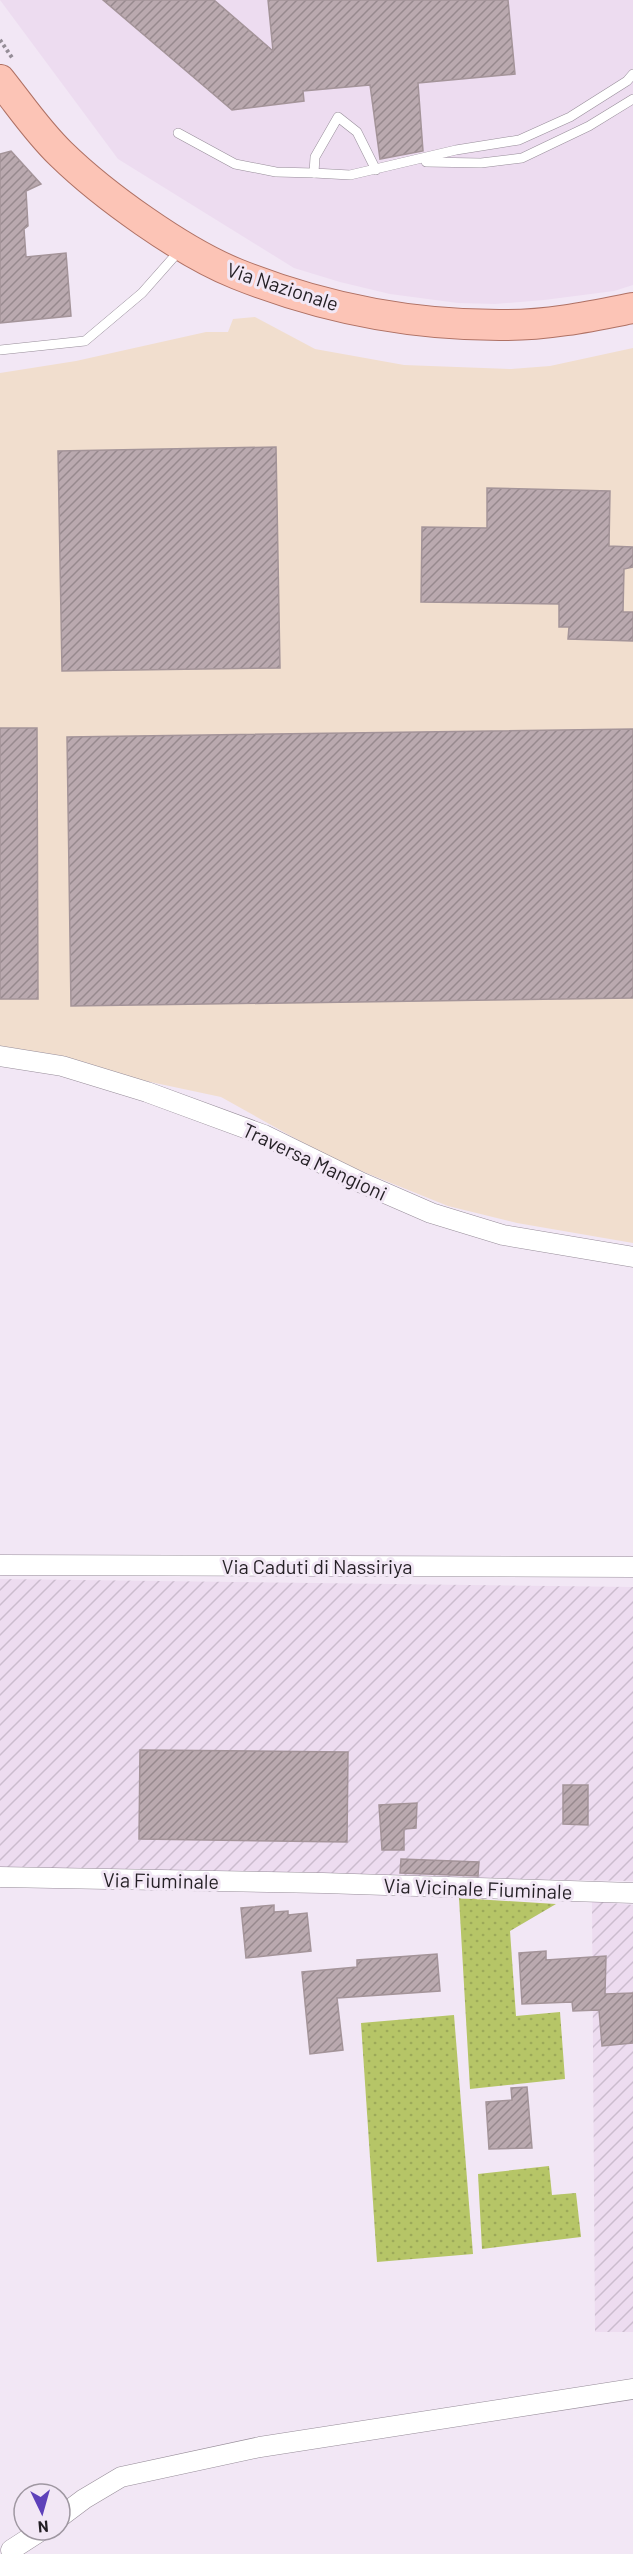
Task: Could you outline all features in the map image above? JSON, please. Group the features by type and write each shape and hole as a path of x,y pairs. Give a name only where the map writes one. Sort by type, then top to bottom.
{"main road":[{"name":"Via Nazionale","path":"9,73 60,153 125,206 184,246 235,273 304,297 393,318 456,324 509,325 580,319 633,308"}],"street":[{"name":"Traversa Mangioni","path":"0,1056 62,1066 147,1092 264,1135 362,1183 441,1216 503,1235 633,1257"},
{"name":"Via Caduti di Nassiriya","path":"0,1565 633,1567"},
{"name":"Via Fiuminale","path":"0,1877 323,1883"},
{"name":"Via Vicinale Fiuminale","path":"323,1883 633,1893"},
{"path":"72,2508 121,2477 260,2447 633,2390"}],"lane":[{"path":"178,133 235,164 276,172 350,175 456,150 519,140 570,117 627,81 633,74"},
{"path":"414,161 481,163 522,158 589,126 633,99"},
{"path":"314,173 315,158 338,117 357,132 376,170"},
{"path":"0,350 85,341 142,293 173,255 184,246"}],"path":[{"path":"0,40 9,73"}],"shaded area":[{"path":"0,0 633,0 633,285 614,291 544,300 495,304 458,303 390,294 294,268 118,159"},
{"path":"255,317 315,349 404,365 511,369 550,366 633,348 633,1243 517,1223 448,1206 334,1160 221,1097 0,1050 0,373 76,361 206,332 228,332 233,319"},
{"path":"0,1579 633,1587 633,1881 0,1871"},
{"path":"592,1901 633,1905 633,2332 595,2332"}],"green space":[{"path":"459,1898 556,1904 510,1931 516,2016 560,2012 565,2079 470,2089"},
{"path":"454,2015 473,2254 377,2262 361,2023"},
{"path":"549,2166 552,2195 576,2193 581,2237 482,2249 478,2174"}],"building":[{"path":"103,0 214,0 273,51 268,0 508,0 515,74 418,83 423,151 380,159 370,85 303,91 304,101 232,110"},
{"path":"11,151 41,184 26,191 28,226 24,229 26,257 66,253 71,316 0,323 0,154"},
{"path":"276,447 280,668 62,671 58,451"},
{"path":"487,488 610,491 609,546 633,547 633,567 624,569 623,612 633,612 633,641 568,639 569,627 559,627 559,604 421,602 422,527 487,528"},
{"path":"0,728 37,728 38,999 0,999"},
{"path":"633,729 633,998 71,1006 67,737"},
{"path":"140,1750 348,1752 347,1842 139,1839"},
{"path":"563,1785 588,1785 588,1825 563,1824"},
{"path":"417,1803 416,1828 404,1829 404,1850 382,1850 379,1805"},
{"path":"401,1859 479,1862 478,1876 400,1873"},
{"path":"274,1905 274,1912 288,1911 288,1915 307,1913 311,1951 246,1958 241,1908"},
{"path":"546,1951 546,1960 606,1956 605,1994 633,1993 633,2043 602,2046 599,2010 573,2011 572,2002 522,2004 519,1953"},
{"path":"437,1954 440,1991 337,1998 343,2050 310,2054 302,1972 357,1967 357,1960"},
{"path":"527,2087 532,2148 489,2149 486,2102 512,2100 511,2088"}]}
